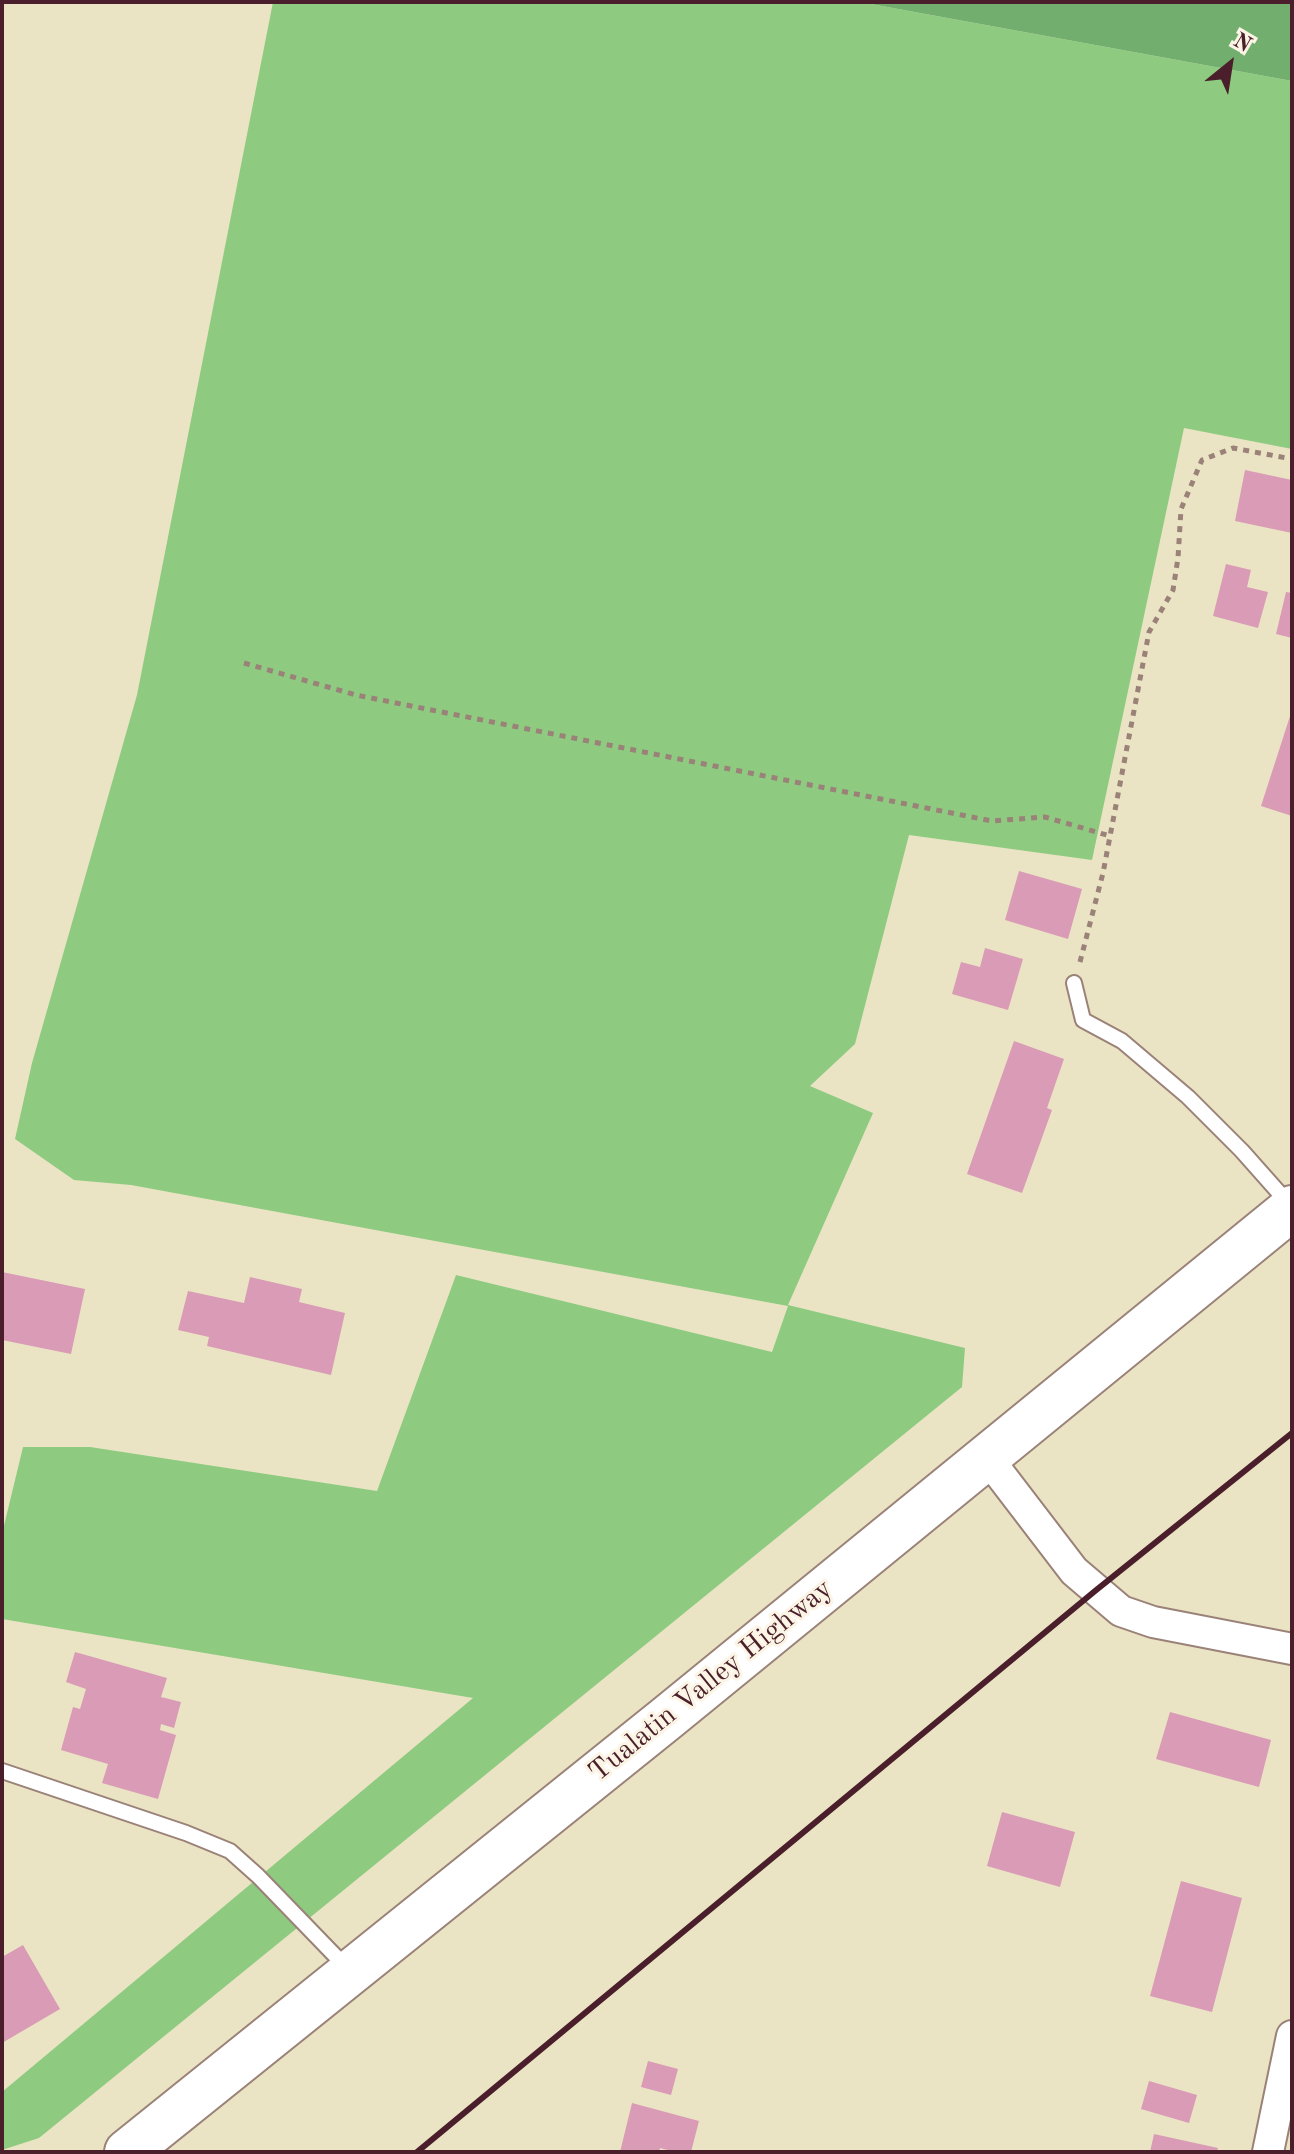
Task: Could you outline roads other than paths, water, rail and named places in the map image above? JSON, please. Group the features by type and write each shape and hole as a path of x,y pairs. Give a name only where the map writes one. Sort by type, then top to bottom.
{"highway":[{"name":"Tualatin Valley Highway","path":"127,2152 1292,1208"}],"street":[{"path":"986,1456 1074,1571 1121,1611 1153,1622 1292,1649"},
{"path":"1268,2152 1292,2036"}],"lane":[{"path":"1074,983 1083,1020 1122,1041 1188,1097 1242,1151 1292,1208"},
{"path":"2,1771 186,1833 230,1851 351,1972"}],"railway":[{"path":"417,2152 1095,1591 1292,1433"}]}
